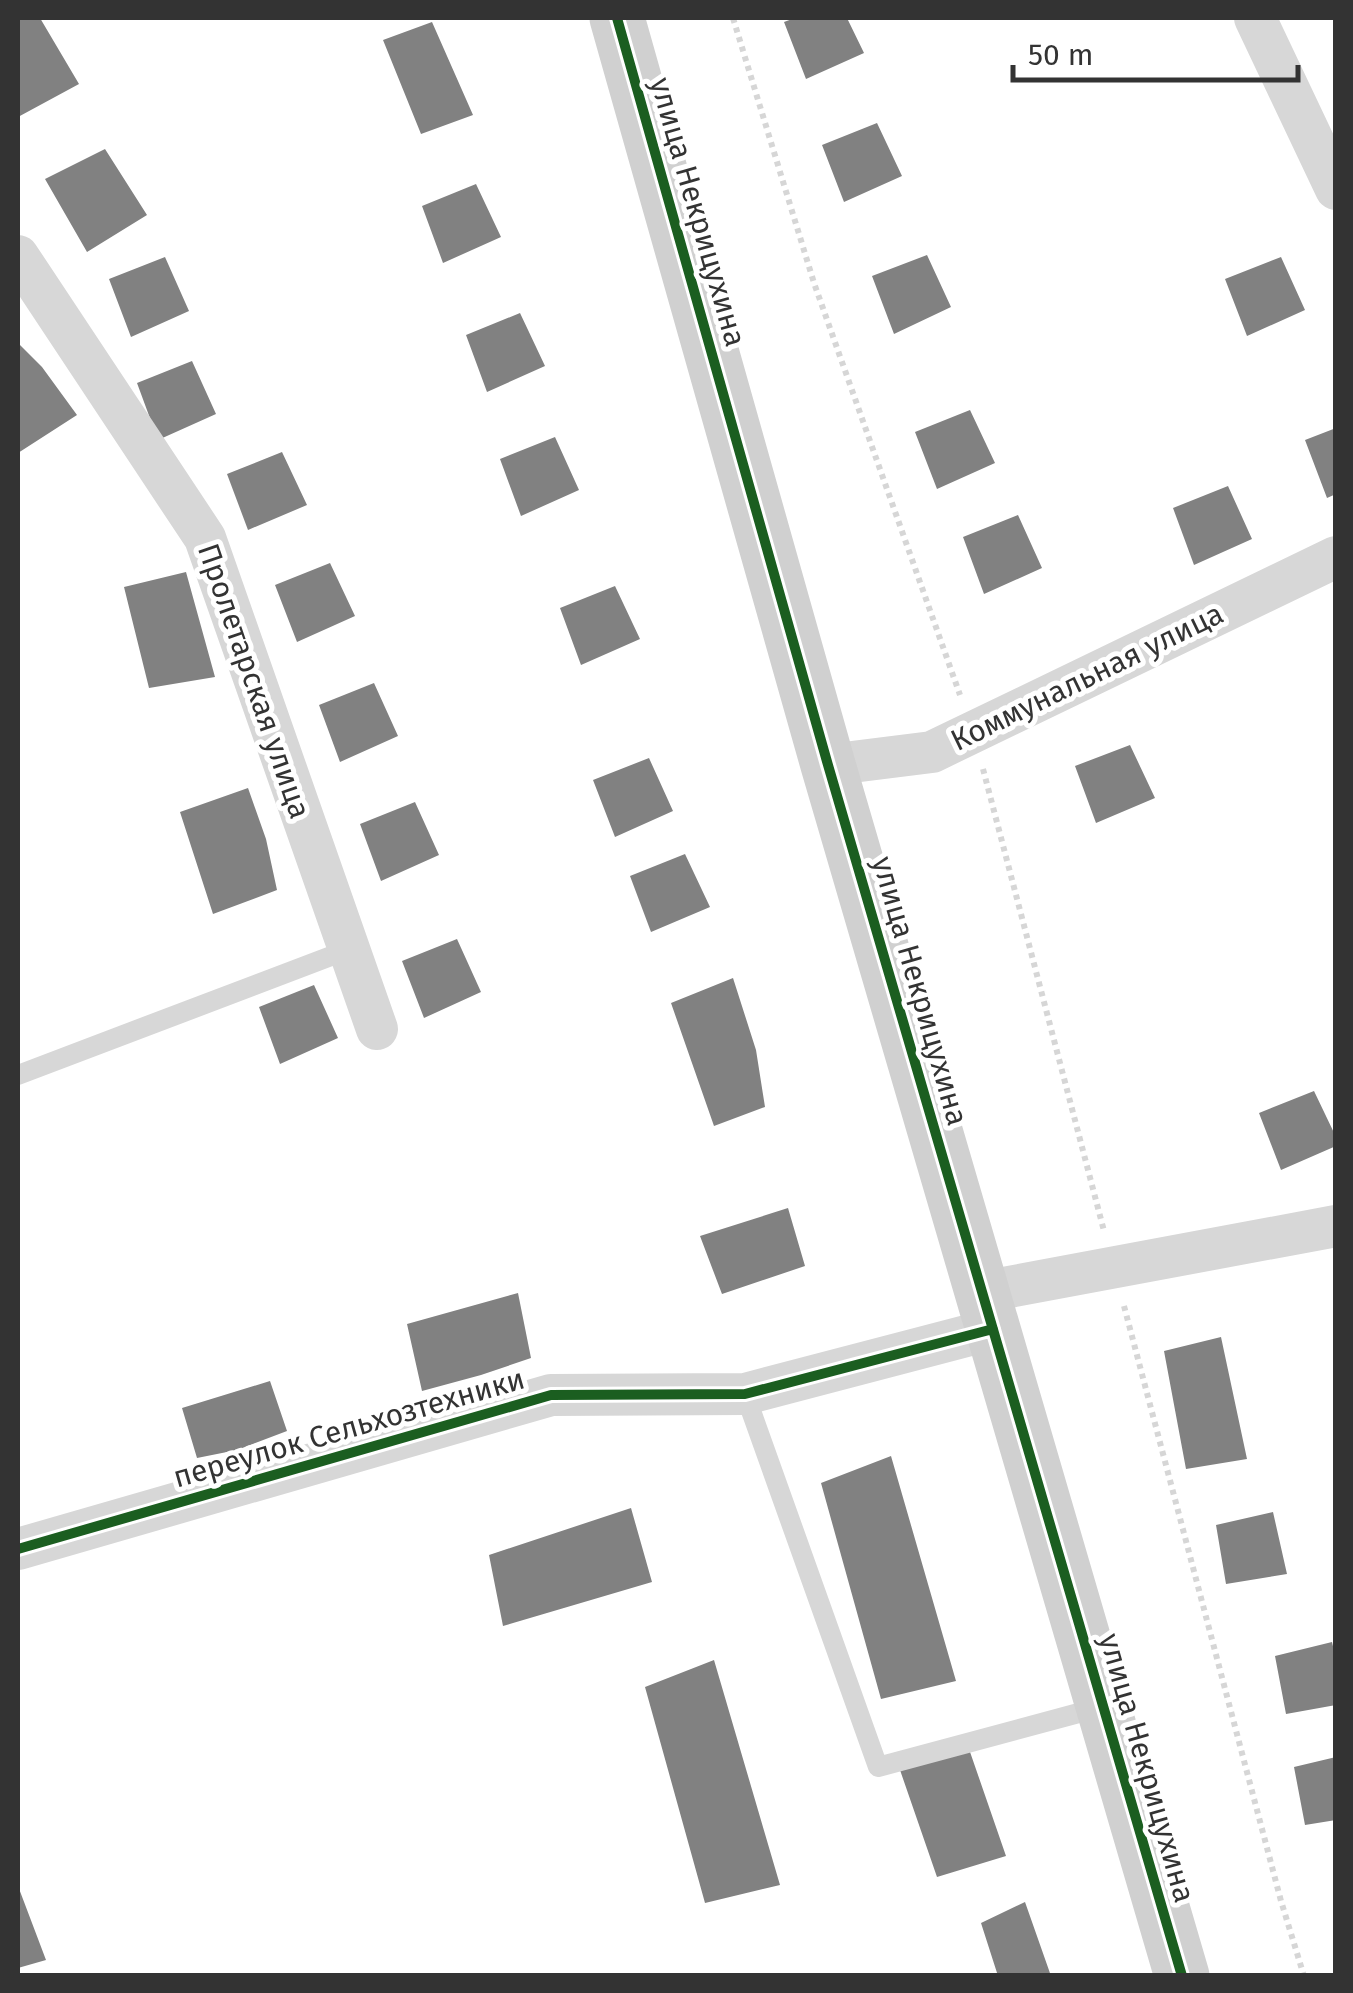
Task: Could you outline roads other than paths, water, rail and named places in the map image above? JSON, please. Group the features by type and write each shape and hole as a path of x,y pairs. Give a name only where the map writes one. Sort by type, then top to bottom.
{"street":[{"name":"улица Некрицухина","path":"617,18 828,766 1182,1976"},
{"path":"1255,18 1336,189"},
{"name":"Пролетарская улица","path":"18,256 205,538 377,1030"},
{"name":"Коммунальная улица","path":"828,766 932,752 1336,557"},
{"name":"переулок Сельхозтехники","path":"18,1549 552,1396 745,1394 1114,1267 1336,1226"}],"lane":[{"path":"18,1075 348,950"},
{"path":"745,1394 878,1767 1103,1707"}]}
